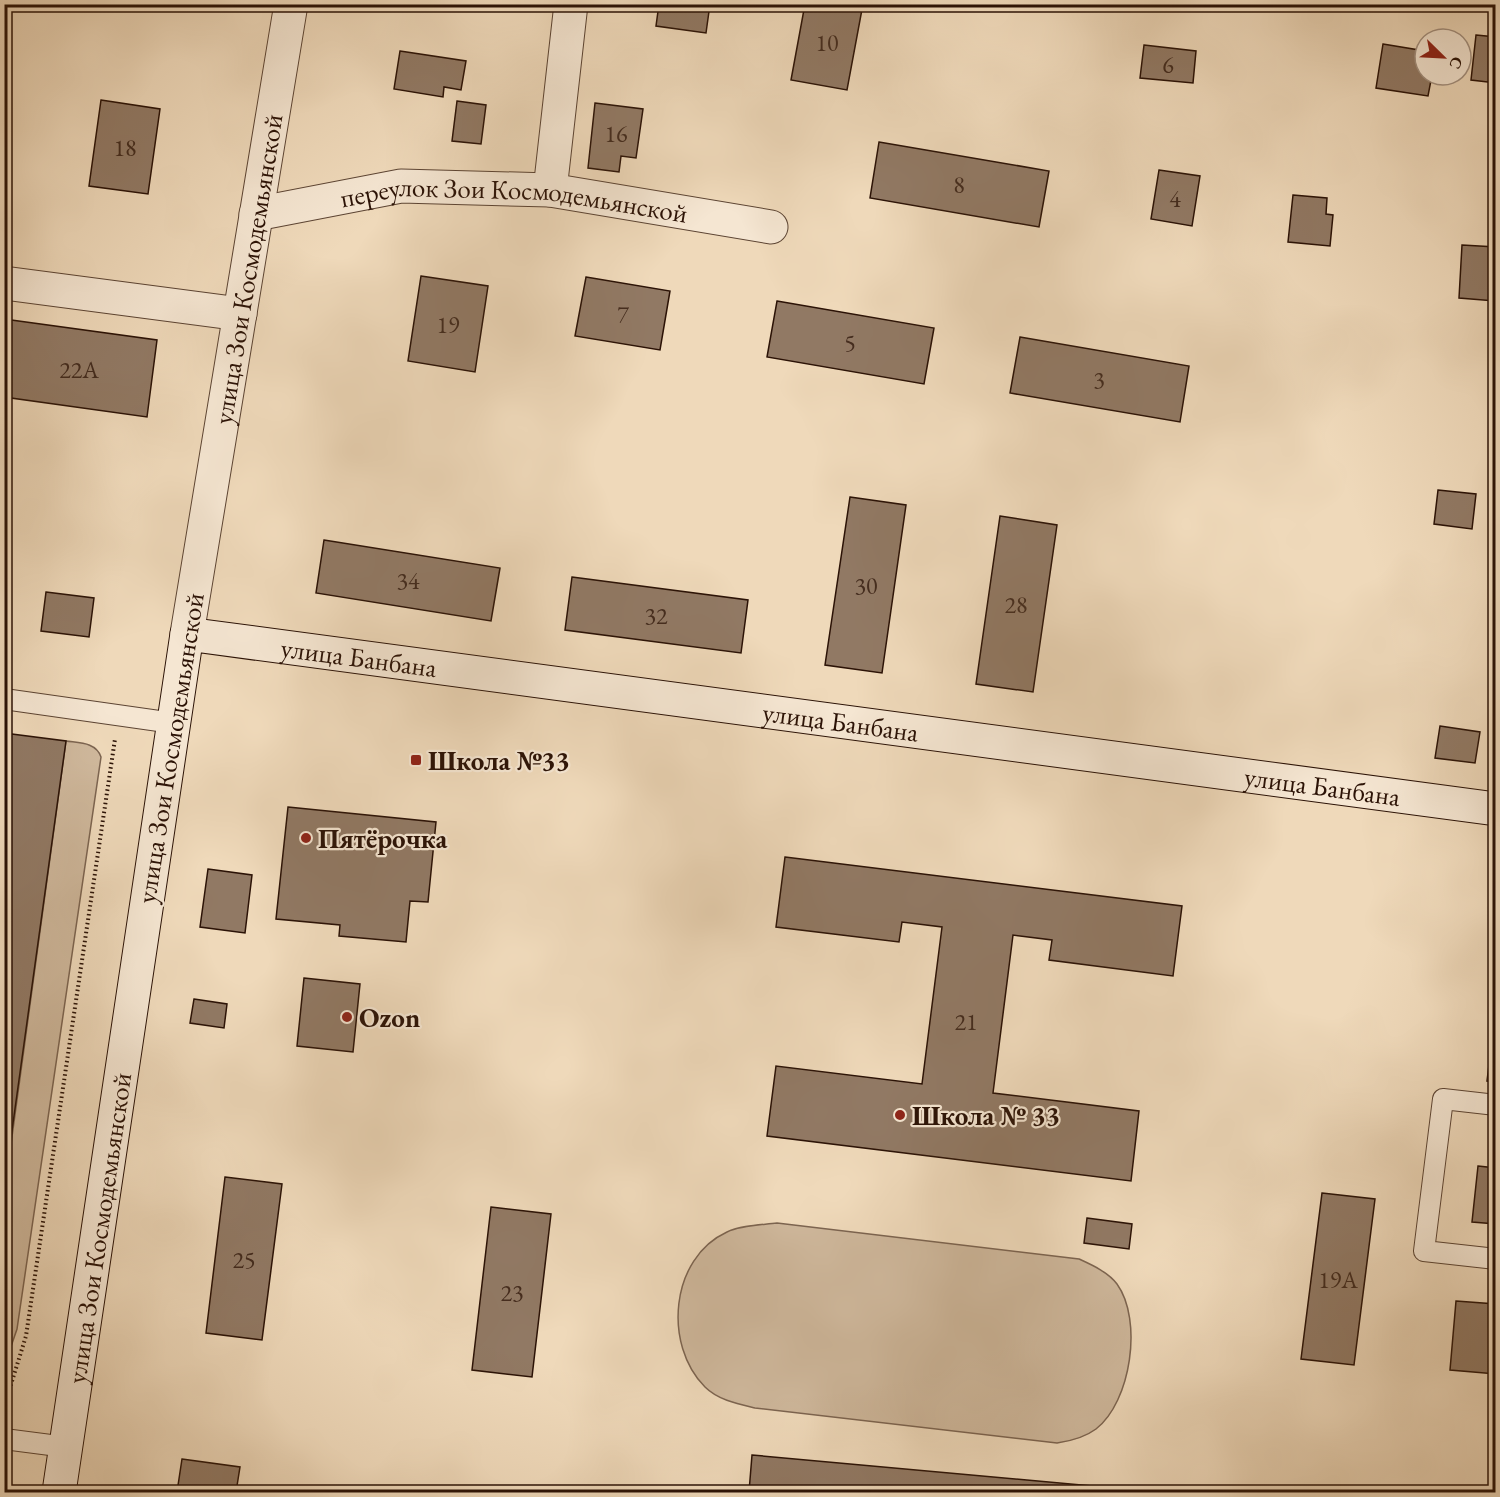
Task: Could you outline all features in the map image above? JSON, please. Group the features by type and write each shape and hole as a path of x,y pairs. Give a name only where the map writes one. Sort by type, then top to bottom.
{"street":[{"name":"улица Зои Космодемьянской","path":"59,1492 173,723 291,4"},
{"path":"550,190 571,4"},
{"name":"переулок Зои Космодемьянской","path":"256,214 401,186 550,190 771,227"},
{"path":"4,283 240,314"},
{"name":"улица Банбана","path":"187,634 1496,809"}],"lane":[{"path":"4,699 173,723"},
{"path":"1496,1105 1443,1099 1424,1251 1496,1259"},
{"path":"4,1439 66,1447"}],"path":[{"path":"4,1407 26,1336 118,715"}],"shaded area":[{"path":"66,741 91,746 99,752 101,757 17,1329 5,1364 5,1188"},
{"path":"777,1223 1079,1259 1094,1266 1117,1284 1125,1299 1130,1318 1129,1360 1118,1400 1096,1429 1077,1439 1057,1443 755,1408 728,1401 716,1395 705,1387 692,1369 683,1349 678,1326 679,1303 684,1281 694,1261 708,1244 727,1232"}],"building":[{"path":"659,4 710,4 706,33 656,26"},
{"path":"805,4 863,4 847,90 791,80"},
{"path":"1476,35 1496,37 1496,83 1473,80"},
{"path":"1383,44 1413,49 1413,87 1430,87 1428,96 1376,88"},
{"path":"1144,45 1196,51 1193,83 1140,78"},
{"path":"400,51 466,61 461,90 444,87 443,97 394,89"},
{"path":"101,100 160,109 148,194 89,186"},
{"path":"457,101 486,105 481,144 452,141"},
{"path":"595,103 643,109 636,158 621,156 619,172 588,168"},
{"path":"879,142 1049,171 1039,227 870,198"},
{"path":"1159,170 1200,176 1192,226 1151,219"},
{"path":"1293,195 1327,198 1326,214 1333,215 1330,246 1288,242"},
{"path":"1462,245 1496,247 1495,301 1459,298"},
{"path":"421,276 488,286 475,372 408,361"},
{"path":"586,277 670,291 660,350 575,336"},
{"path":"777,301 934,328 924,384 767,357"},
{"path":"4,319 157,340 147,417 4,397"},
{"path":"1020,337 1189,366 1180,422 1010,393"},
{"path":"1438,490 1476,494 1472,529 1434,524"},
{"path":"850,497 906,505 882,673 825,665"},
{"path":"1000,516 1057,525 1033,692 976,684"},
{"path":"324,540 500,568 491,621 316,593"},
{"path":"572,577 748,600 741,653 565,630"},
{"path":"46,592 94,598 89,637 41,631"},
{"path":"1440,726 1480,732 1475,763 1435,758"},
{"path":"4,733 66,741 4,1188"},
{"path":"288,807 436,822 428,902 410,901 406,942 339,936 340,925 276,919"},
{"path":"785,857 1182,906 1173,976 1049,960 1052,940 1013,935 993,1093 1139,1111 1131,1181 767,1136 776,1066 922,1084 942,927 902,922 899,942 776,927"},
{"path":"208,869 252,875 245,933 200,927"},
{"path":"304,978 360,984 353,1052 297,1046"},
{"path":"194,999 227,1004 224,1028 190,1023"},
{"path":"1494,1025 1496,1025 1496,1082 1487,1081"},
{"path":"1478,1166 1496,1168 1496,1224 1472,1222"},
{"path":"225,1177 282,1184 262,1340 206,1333"},
{"path":"1322,1193 1375,1199 1354,1365 1301,1359"},
{"path":"491,1207 551,1214 532,1377 472,1370"},
{"path":"1087,1218 1132,1224 1129,1249 1084,1243"},
{"path":"1456,1301 1496,1304 1496,1374 1450,1370"},
{"path":"752,1455 1158,1492 823,1492 778,1488 778,1492 749,1492"},
{"path":"182,1459 240,1467 236,1492 177,1492"}],"place":[{"name":"Школа №33","path":"416,760"},
{"name":"Пятёрочка","path":"306,838"},
{"name":"Ozon","path":"347,1017"},
{"name":"Школа № 33","path":"900,1115"}]}
